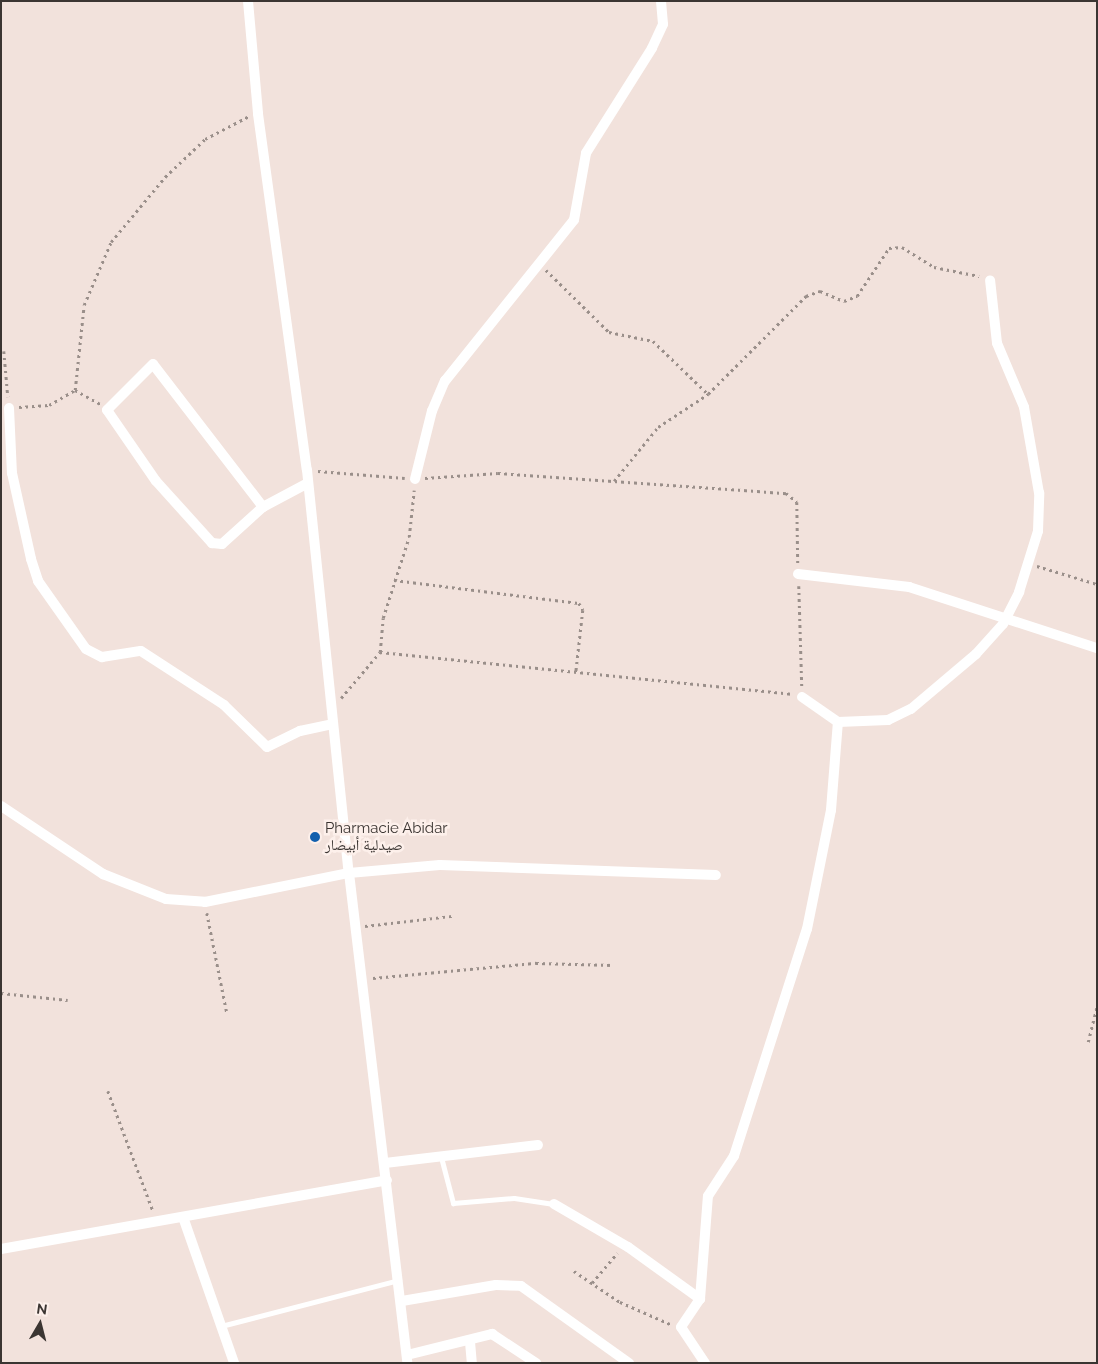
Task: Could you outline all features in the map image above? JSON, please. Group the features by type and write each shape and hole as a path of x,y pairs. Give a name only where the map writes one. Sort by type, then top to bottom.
{"street":[{"path":"248,1 258,114 307,470 330,707 349,873 364,979 402,1301 407,1359 492,1334 536,1363"},
{"path":"415,479 438,393 539,262 574,220 586,153 652,48 663,24 661,1"},
{"path":"802,697 838,722 888,720 911,709 976,654 1006,618 1028,563 1038,531 1039,493 1024,408 997,343 990,280"},
{"path":"263,507 154,364 107,410 156,481 212,543 222,544 263,507 308,483"},
{"path":"9,408 12,473 31,559 38,581 86,649 102,657 141,651 224,705 266,748 300,731 332,724"},
{"path":"798,574 891,583 1097,648"},
{"path":"705,1363 681,1327 700,1299 708,1196 734,1156 807,929 830,810 838,722"},
{"path":"1,806 103,874 143,893 205,902 349,873 468,864 716,875"},
{"path":"385,1163 538,1145"},
{"path":"1,1249 387,1180"},
{"path":"554,1204 624,1245 700,1299"},
{"path":"183,1217 234,1363"},
{"path":"402,1301 496,1284 521,1286 630,1363"},
{"path":"470,1342 472,1363"}],"lane":[{"path":"441,1156 453,1203 514,1198 554,1204"},
{"path":"220,1326 399,1280"}],"path":[{"path":"75,390 84,304 111,242 165,177 205,139 258,114"},
{"path":"614,481 658,427 708,394 806,296 820,291 844,301 857,296 882,257 895,246 934,267 990,280"},
{"path":"539,262 609,332 653,341 708,394"},
{"path":"4,351 9,408 49,405 75,390"},
{"path":"75,390 107,410"},
{"path":"307,470 415,479 498,473 792,496 797,502 802,697 778,690 380,652"},
{"path":"330,707 380,652 383,618 409,537 415,479"},
{"path":"1028,563 1097,584"},
{"path":"394,580 579,602 583,610 576,672"},
{"path":"205,902 227,1013"},
{"path":"356,928 452,916"},
{"path":"364,979 536,963 613,965"},
{"path":"1,993 68,1000"},
{"path":"1088,1042 1097,1006"},
{"path":"108,1091 158,1222"},
{"path":"592,1283 624,1245"},
{"path":"574,1271 642,1313 681,1327"}],"place":[{"name":"Pharmacie Abidar صيدلية أبيضار","path":"315,837"}]}
